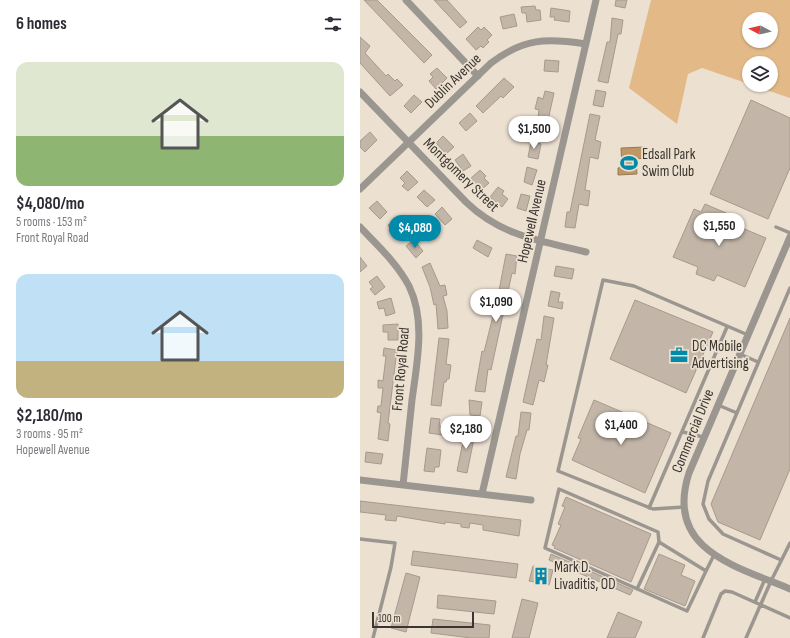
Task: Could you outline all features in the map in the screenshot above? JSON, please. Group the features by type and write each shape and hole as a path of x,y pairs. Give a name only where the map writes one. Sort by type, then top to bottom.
{"street":[{"path":"406,0 478,76"},
{"name":"Hopewell Avenue","path":"482,494 596,0"},
{"name":"Dublin Avenue","path":"360,189 408,142 504,53 526,43 551,40 586,44"},
{"name":"Montgomery Street","path":"360,92 483,218 508,231 540,241 586,252"},
{"name":"Front Royal Road","path":"360,227 391,259 405,278 413,297 418,316 419,342 403,485"},
{"name":"Commercial Drive","path":"790,237 704,437 686,483 684,507 687,520 694,536 714,555 790,589"},
{"path":"360,480 532,500"}],"lane":[{"path":"776,227 790,233"},
{"path":"684,507 649,508 558,471 603,280 634,286 748,336"},
{"path":"781,560 723,534 709,519 703,504 708,481 790,288"},
{"path":"649,508 683,432 727,326"},
{"path":"740,354 758,362"},
{"path":"717,405 737,413"},
{"path":"683,432 704,437"},
{"path":"637,589 659,542 658,532 559,489 545,548 637,589 687,611 714,555"},
{"path":"360,539 395,543 391,567 373,637 379,638"},
{"path":"659,542 706,571"},
{"path":"755,602 790,543"},
{"path":"746,638 761,605 768,579"},
{"path":"703,638 721,594 725,591 732,592 790,618"}],"shaded area":[{"path":"651,0 790,0 790,98 772,92 778,92 778,56 742,56 742,82 702,68 688,74 677,124 629,88"},
{"name":"Edsall Park Swim Club","path":"645,147 645,158 636,159 637,174 618,175 618,168 622,167 621,148"}],"building":[{"path":"364,0 377,0 432,55 424,63"},
{"path":"434,0 447,0 467,22 460,28"},
{"path":"616,0 627,0 625,8 615,6"},
{"path":"535,6 536,10 540,10 541,20 527,22 526,13 522,13 521,7"},
{"path":"551,8 570,11 569,22 554,20 555,17 550,17"},
{"path":"514,14 517,26 503,29 500,17"},
{"path":"612,18 623,20 621,34 618,34 608,83 598,81 607,42 610,42"},
{"path":"478,27 481,30 484,27 492,35 487,40 489,42 483,48 481,46 476,50 466,39"},
{"path":"360,37 370,46 365,53 386,76 388,74 395,81 397,79 403,85 390,96 360,63"},
{"path":"545,60 559,61 558,72 544,71"},
{"path":"437,68 447,78 436,89 429,81 433,77 430,74"},
{"path":"504,78 514,87 503,98 501,96 483,113 476,106"},
{"path":"596,90 606,92 603,107 593,105"},
{"path":"545,91 554,93 545,134 530,132 531,124 537,125 539,110 535,109 538,97 543,99"},
{"path":"414,95 422,102 411,113 404,106"},
{"path":"751,100 790,118 790,168 768,219 710,194"},
{"path":"470,113 477,121 466,131 459,123"},
{"path":"590,114 600,116 595,140 601,142 598,159 590,157 585,190 590,191 588,206 579,204 575,228 565,227 567,212 570,212"},
{"path":"370,132 377,140 365,152 360,147 360,141"},
{"path":"443,136 454,147 446,154 436,143"},
{"path":"531,142 541,144 538,159 528,157"},
{"path":"463,154 471,166 463,171 455,160"},
{"path":"527,167 537,170 532,185 524,182"},
{"path":"480,170 486,176 484,178 489,183 481,190 470,179"},
{"path":"407,171 418,182 408,191 402,186 405,183 400,178"},
{"path":"498,187 504,191 502,194 508,199 502,207 490,197"},
{"path":"424,190 435,200 427,207 417,197"},
{"path":"521,194 530,196 526,211 517,208"},
{"path":"377,201 387,212 380,219 369,208"},
{"path":"705,204 733,216 730,223 766,238 745,287 717,275 714,281 696,274 698,267 673,257 694,209 701,212"},
{"path":"442,207 452,219 445,225 435,214"},
{"path":"396,219 404,231 396,237 388,225"},
{"path":"414,240 423,251 416,258 406,246"},
{"path":"477,240 492,248 488,257 473,248"},
{"path":"506,254 517,256 515,274 512,273 491,370 488,369 485,392 475,391 482,351 484,352 498,296"},
{"path":"360,257 367,266 360,272"},
{"path":"430,263 440,286 445,285 447,295 443,296 447,311 448,328 438,329 436,304 434,305 430,287 422,267"},
{"path":"556,266 574,269 572,279 554,276"},
{"path":"377,276 385,287 375,295 370,289 373,287 369,282"},
{"path":"551,291 560,293 558,302 563,302 562,309 548,306"},
{"path":"391,298 395,313 386,316 384,308 379,309 377,302"},
{"path":"635,300 713,332 686,393 610,359"},
{"path":"544,316 554,318 546,365 548,365 544,382 539,380 533,405 523,402 537,339 541,340"},
{"path":"790,318 790,469 760,540 718,522 711,504"},
{"path":"398,324 398,340 388,340 388,332 383,332 383,325"},
{"path":"439,338 449,339 446,364 451,365 449,379 444,382 441,406 431,405"},
{"path":"384,348 397,350 388,423 390,424 388,441 378,439 381,413 377,412 378,406 381,406 383,388 378,388 378,380 383,381 386,356 383,356"},
{"path":"469,400 482,402 480,416 470,415"},
{"path":"594,400 671,433 645,493 572,460 581,439 578,438"},
{"path":"521,412 531,413 529,430 527,430 520,454 516,479 506,477 516,436 518,436"},
{"path":"431,418 440,419 439,426 443,427 442,435 429,433"},
{"path":"466,427 476,429 467,473 457,471"},
{"path":"427,448 441,450 439,467 435,467 434,472 424,471"},
{"path":"366,452 383,454 381,464 365,462"},
{"path":"566,497 651,534 631,582 554,548 555,546 552,545 561,525 558,524 565,507 562,506"},
{"path":"360,501 521,520 519,536 483,530 483,525 470,523 469,528 461,527 461,524 445,522 445,524 397,516 396,521 385,520 386,515 360,512"},
{"path":"413,551 518,564 516,578 411,565"},
{"path":"551,554 633,590 630,595 549,560"},
{"path":"659,554 685,565 681,575 695,581 685,606 644,589"},
{"name":"Mark D. Livaditis, OD","path":"533,566 553,570 549,585 529,581"},
{"path":"406,573 420,577 406,632 391,628"},
{"path":"438,595 496,601 494,614 437,608"},
{"path":"522,599 538,603 529,638 512,638"},
{"path":"618,612 642,622 635,638 607,638"},
{"path":"433,619 490,625 489,638 471,638 431,633"}],"place":[{"name":"Edsall Park Swim Club","path":"629,163"},
{"name":"DC Mobile Advertising","path":"679,355"},
{"name":"Mark D. Livaditis, OD","path":"541,576"}]}
